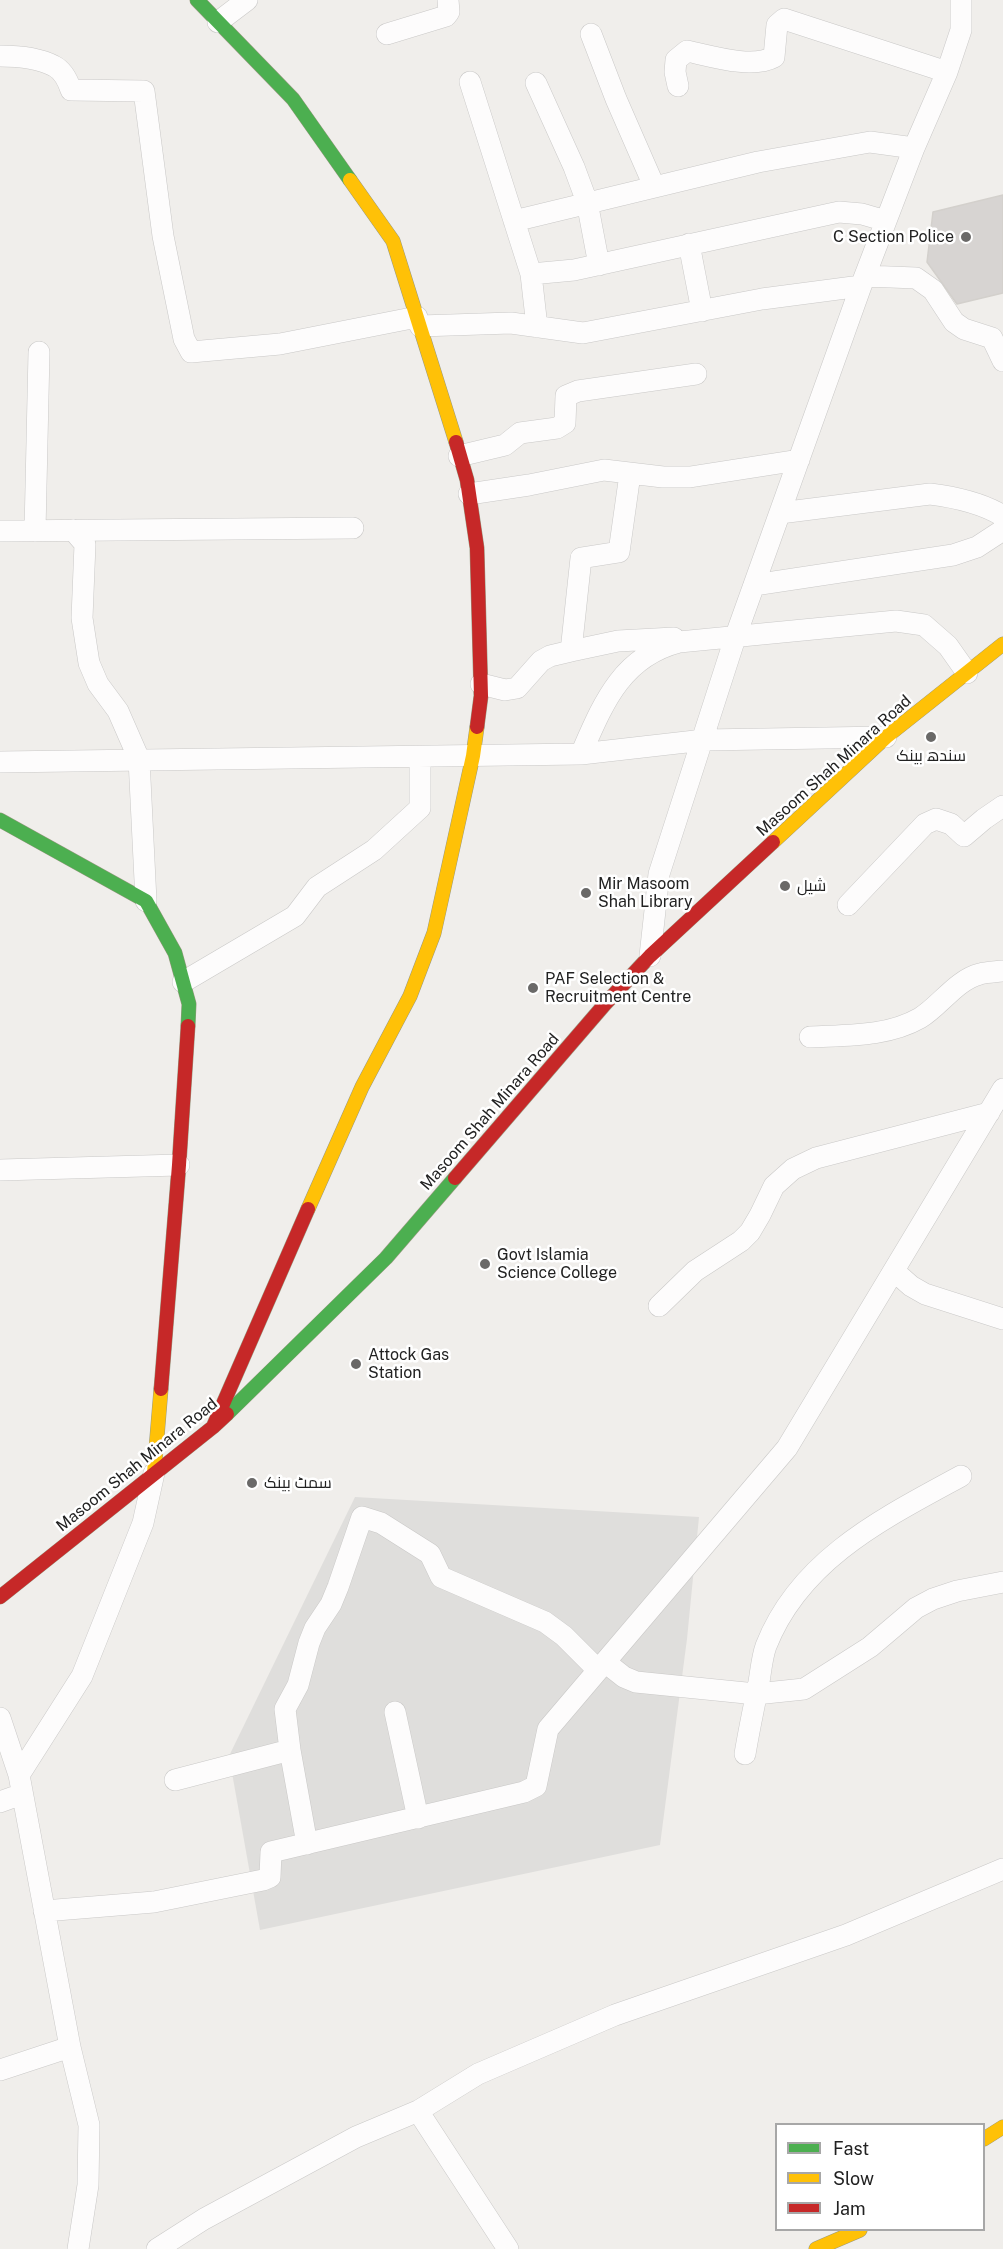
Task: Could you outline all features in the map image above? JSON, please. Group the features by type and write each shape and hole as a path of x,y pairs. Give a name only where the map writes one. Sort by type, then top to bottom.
{"street":[{"path":"197,0 293,99 393,242 469,494 477,548 481,684 473,756 434,933 410,996 362,1087 213,1427"},
{"path":"218,22 247,0"},
{"path":"387,34 446,16 449,12 448,0"},
{"path":"650,956 659,874 736,635 863,281 914,148 947,72 961,30 961,0"},
{"path":"678,86 675,72 676,60 687,51 743,62 765,62 774,57 777,25 784,19 947,72"},
{"path":"591,34 654,186"},
{"path":"0,56 17,56 55,66 67,79 71,90 144,91 163,236 184,339 191,352 280,344 419,322 511,323 583,333 863,281 916,278 933,290 954,322 964,329 992,338 1003,361"},
{"path":"470,82 531,274 537,327"},
{"path":"536,83 574,167 587,202 599,265"},
{"path":"514,220 758,162 870,142 914,148"},
{"path":"531,274 599,265 839,212 862,214 886,221"},
{"path":"690,244 702,310"},
{"path":"35,531 39,352"},
{"path":"459,456 505,445 520,433 557,428 565,423 566,396 578,391 696,374"},
{"path":"469,494 604,470 663,477 690,477 799,460"},
{"path":"571,651 581,558 620,552 630,474"},
{"path":"780,513 930,495 945,496 983,506 1003,516"},
{"path":"0,531 353,528"},
{"path":"0,1803 20,1784 82,1676 143,1523 154,1473 179,1165 189,1004 176,953 146,901 138,759 118,711 98,684 88,663 82,618 86,544 73,530"},
{"path":"754,585 953,555 976,546 1003,530"},
{"path":"581,754 603,704 625,672 663,646 679,642 896,621 924,625 948,646 967,673"},
{"path":"481,684 505,690 517,688 541,661 550,656 618,641 675,638 679,642"},
{"name":"Masoom Shah Minara Road","path":"0,1598 213,1427 386,1258 605,1004 650,956 886,737 1003,644"},
{"path":"0,762 581,754 704,740 886,737"},
{"path":"183,982 295,916 317,887 374,850 420,808 420,757"},
{"path":"848,905 925,824 936,819 951,824 964,836 1003,806"},
{"path":"0,820 146,901"},
{"path":"810,1037 869,1034 897,1028 918,1019 937,1006 968,979 980,974 1003,971"},
{"path":"44,1911 154,1902 263,1880 270,1876 272,1852 524,1792 537,1786 548,1729 787,1448 998,1101"},
{"path":"659,1306 695,1271 741,1241 750,1232 774,1186 792,1169 816,1158 998,1101"},
{"path":"0,1170 179,1165"},
{"path":"894,1271 911,1286 926,1294 1003,1319"},
{"path":"745,1754 765,1649 775,1625 788,1605 815,1571 854,1537 961,1476"},
{"path":"307,1844 285,1709 298,1685 315,1628 331,1604 338,1587 362,1516 381,1523 429,1554 441,1576 545,1622 602,1666 636,1682 756,1694 804,1689 870,1647 916,1608 933,1599 957,1591 1003,1582"},
{"path":"395,1712 418,1818"},
{"path":"0,1718 20,1784 70,2047 89,2125 88,2185 78,2249"},
{"path":"175,1780 290,1750"},
{"path":"157,2249 204,2219 356,2137 418,2112 478,2074 615,2015 846,1935 1003,1869"},
{"path":"0,2070 70,2047"},
{"path":"418,2112 508,2249"},
{"path":"985,2138 1003,2127"},
{"path":"816,2249 856,2231"}],"shaded area":[{"path":"355,1497 699,1517 687,1639 660,1845 260,1930 229,1756"}],"building":[{"name":"C Section Police","path":"1003,195 1003,293 957,304 927,262 933,212"}],"traffic: fast":[{"path":"197,0 293,99 350,180"},
{"path":"0,820 146,901 175,953 189,1004 188,1026"},
{"path":"227,1414 386,1258 455,1178"}],"traffic: slow":[{"path":"350,180 393,241 456,442"},
{"path":"773,842 886,737 1003,644"},
{"path":"308,1209 362,1087 410,996 434,933 473,756 477,727"},
{"path":"154,1473 161,1389"},
{"path":"985,2138 1003,2127"},
{"path":"816,2249 858,2231"}],"traffic: jam":[{"path":"456,442 467,480 477,548 481,696 477,727"},
{"path":"455,1178 605,1004 650,956 773,842"},
{"path":"161,1389 188,1026"},
{"path":"213,1427 308,1209"},
{"path":"0,1597 227,1414"}],"place":[{"name":"C Section Police","path":"966,237"},
{"name":"سندھ بینک","path":"931,737"},
{"name":"شیل","path":"785,886"},
{"name":"Mir Masoom Shah Library","path":"586,893"},
{"name":"PAF Selection & Recruitment Centre","path":"533,988"},
{"name":"Govt Islamia Science College","path":"485,1264"},
{"name":"Attock Gas Station","path":"356,1364"},
{"name":"سمٹ بینک","path":"252,1483"}]}
